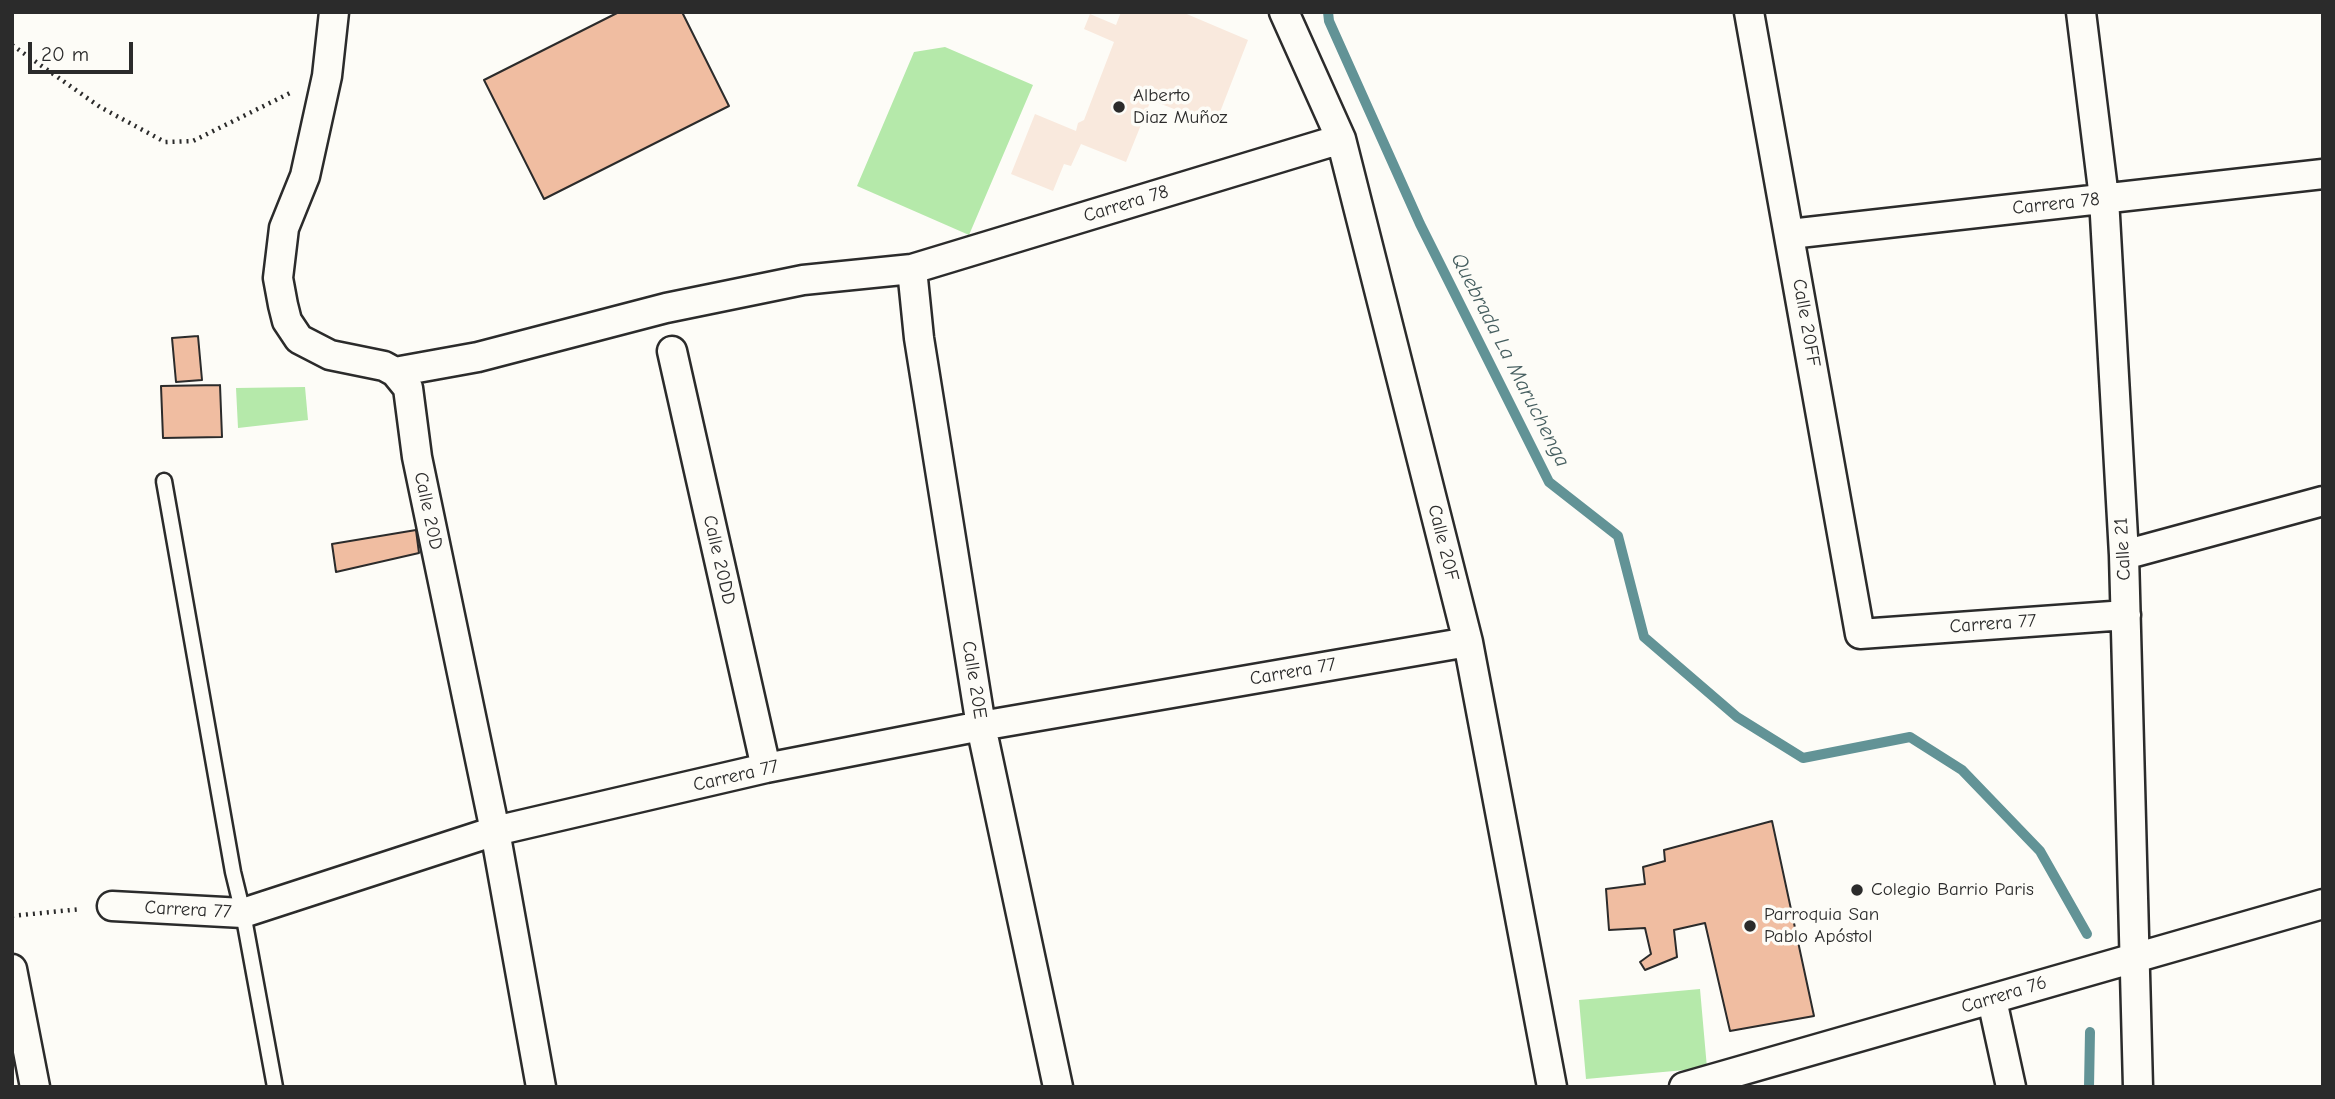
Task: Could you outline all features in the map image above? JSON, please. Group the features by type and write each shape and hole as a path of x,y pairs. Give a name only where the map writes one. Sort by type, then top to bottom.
{"street":[{"path":"334,12 327,76 304,176 284,228 278,278 287,321 299,339 330,355 384,366 395,372"},
{"name":"Calle 20F","path":"1284,12 1341,139 1468,642 1552,1087"},
{"name":"Calle 20FF","path":"1749,12 1860,634"},
{"name":"Calle 21","path":"2081,12 2104,198 2124,555 2138,1087"},
{"name":"Carrera 78","path":"395,372 478,357 666,308 803,280 912,269 1341,139"},
{"name":"Carrera 78","path":"1790,234 2323,174"},
{"name":"Calle 20E","path":"912,269 919,338 981,726 1058,1087"},
{"name":"Calle 20DD","path":"672,351 766,768"},
{"name":"Calle 20D","path":"395,372 408,388 417,457 495,831 541,1087"},
{"path":"2124,555 2323,501"},
{"name":"Carrera 77","path":"1860,634 2126,615"},
{"name":"Carrera 77","path":"112,906 243,913 495,831 766,768 981,726 1468,642"},
{"name":"Carrera 76","path":"1684,1087 2323,904"},
{"path":"12,969 35,1087"},
{"path":"1992,1000 2011,1087"}],"lane":[{"path":"164,481 230,858 243,913 275,1087"}],"path":[{"path":"12,46 100,107 165,142 193,141 327,76"},
{"path":"12,916 112,906"}],"shaded area":[{"name":"Alberto Diaz Muñoz","path":"1121,12 1182,12 1248,40 1215,125 1151,100 1126,162 1081,144 1071,166 1064,164 1053,191 1011,174 1035,114 1076,131 1078,123 1084,120 1114,42 1084,29 1090,14 1116,25"}],"green space":[{"path":"945,47 1033,85 969,235 857,186 914,52"},
{"path":"305,387 308,420 238,428 236,388"},
{"path":"1700,989 1707,1068 1586,1079 1579,1000"}],"building":[{"path":"619,12 682,12 729,106 544,199 484,80"},
{"path":"198,336 202,380 176,382 172,338"},
{"path":"220,385 222,437 163,438 161,386"},
{"path":"416,530 419,553 336,572 332,544"},
{"name":"Parroquia San Pablo Apóstol","path":"1772,821 1814,1016 1730,1031 1705,923 1674,930 1677,957 1645,970 1640,962 1651,954 1645,928 1609,930 1606,889 1645,884 1643,867 1665,861 1664,850"}],"waterway":[{"name":"Quebrada La Maruchenga","path":"1328,12 1329,21 1420,224 1549,482 1618,536 1644,637 1737,717 1803,758 1910,737 1962,770 2040,851 2087,934"},
{"name":"Quebrada La Maruchenga","path":"2089,1087 2090,1032"}],"place":[{"name":"Alberto Diaz Muñoz","path":"1119,107"},
{"name":"Colegio Barrio Paris","path":"1857,890"},
{"name":"Parroquia San Pablo Apóstol","path":"1750,926"}]}
